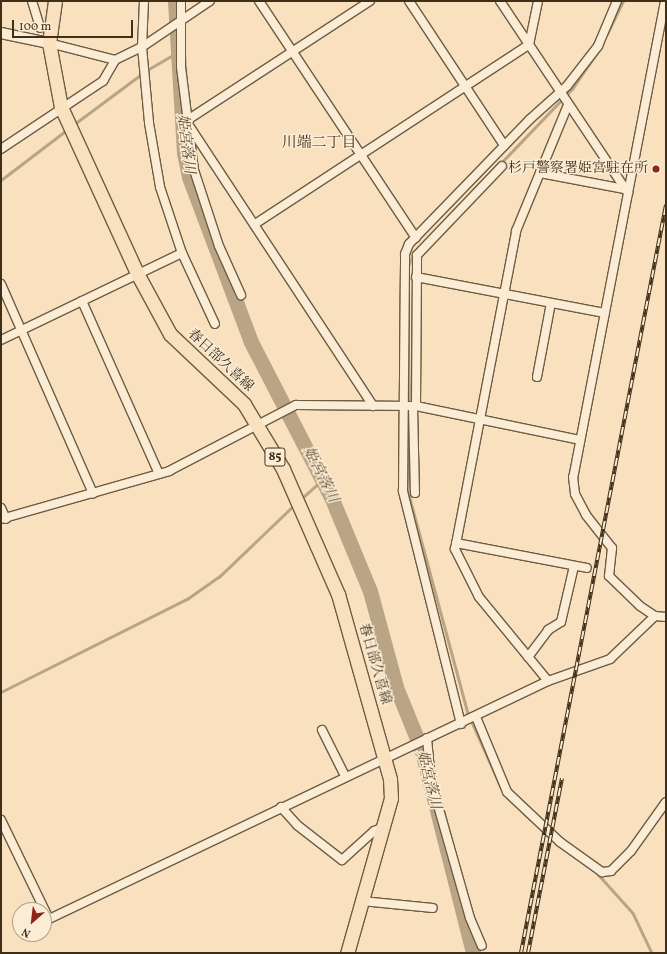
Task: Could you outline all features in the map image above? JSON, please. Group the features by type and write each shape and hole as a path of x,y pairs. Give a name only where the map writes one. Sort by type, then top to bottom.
{"main road":[{"name":"春日部久喜線","path":"55,1 49,42 61,107 138,275 170,334 195,361 229,388 262,424 338,594 386,757 391,798 347,953"}],"street":[{"path":"32,1 40,28"},
{"path":"144,1 142,47 153,154 182,253 215,324"},
{"path":"181,1 180,21 186,121 198,187 241,295"},
{"path":"1,149 61,107 103,81 115,60 142,47 210,1"},
{"path":"259,1 416,238"},
{"path":"186,121 370,1"},
{"path":"409,1 504,145"},
{"path":"500,1 559,92 627,191"},
{"path":"255,224 528,45 538,1"},
{"path":"463,723 403,491 405,254 416,238 504,145 559,92 591,57 617,1"},
{"path":"665,1 573,476 575,494 612,548 609,576 655,616 666,617"},
{"path":"1,33 49,42 115,60"},
{"path":"548,681 479,597 455,549 482,420 516,231 568,103"},
{"path":"186,121 373,406"},
{"path":"415,494 414,406 416,277 419,251 502,166"},
{"path":"540,173 627,191"},
{"path":"1,340 182,253"},
{"path":"416,277 605,313"},
{"path":"1,284 93,494"},
{"path":"82,301 159,474"},
{"path":"537,377 551,303"},
{"path":"1,508 4,519 159,474 262,424 296,405 414,406 580,440"},
{"path":"456,543 587,568"},
{"path":"528,657 548,630 562,622 574,566"},
{"path":"1,820 49,919 345,776 475,718 548,681 610,659 655,616"},
{"path":"475,718 507,792 560,842 602,872 611,871 631,851 666,802"},
{"path":"322,730 345,776"},
{"path":"425,739 431,780 470,918 482,946"},
{"path":"281,807 297,825 342,860 374,831 384,827"},
{"path":"362,901 433,908"}],"waterway":[{"name":"姫宮落川","path":"175,1 184,153 189,177 251,342 332,499 370,591 396,687 422,751 473,953"},
{"path":"607,34 623,1"},
{"path":"147,70 177,53"},
{"path":"500,164 572,89 596,54"},
{"path":"73,125 143,73"},
{"path":"1,180 68,129"},
{"path":"408,266 414,253"},
{"path":"408,333 410,404"},
{"path":"410,449 408,491 468,713 501,787"},
{"path":"301,499 323,479"},
{"path":"1,692 187,599 219,577 294,505"},
{"path":"521,810 530,819"},
{"path":"598,874 633,913 652,953"}],"railway":[{"path":"521,953 666,205"},
{"path":"528,953 562,778"}],"place":[{"name":"杉戸警察署姫宮駐在所","path":"656,169"}],"district":[{"name":"川端二丁目","path":"319,144"}]}
